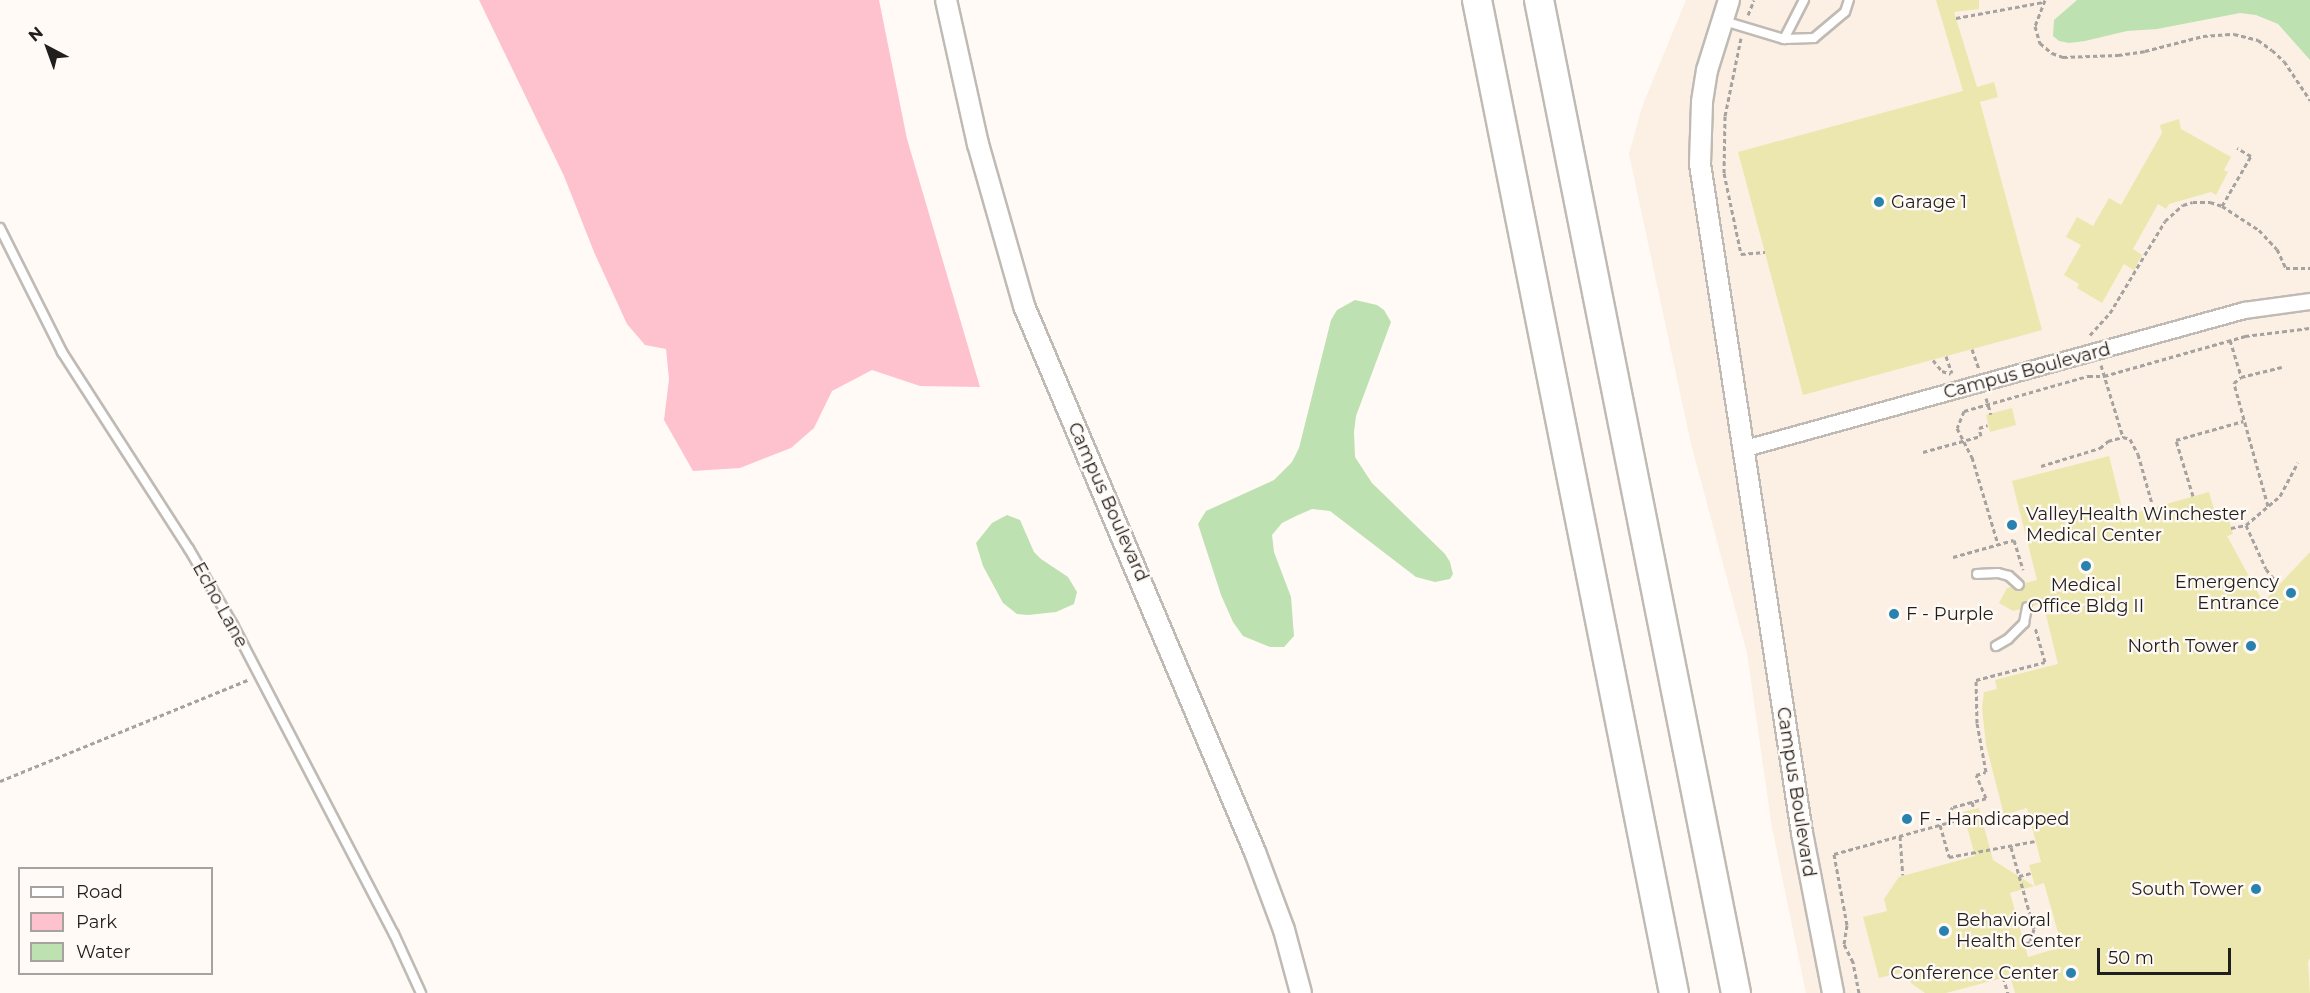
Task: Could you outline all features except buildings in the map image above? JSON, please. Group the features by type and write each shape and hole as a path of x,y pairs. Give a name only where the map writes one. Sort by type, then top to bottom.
{"highway":[{"path":"1477,0 1674,993"},
{"path":"1539,0 1736,993"}],"street":[{"name":"Campus Boulevard","path":"945,0 981,154 1028,314 1171,647 1255,852 1284,930 1301,993"},
{"name":"Campus Boulevard","path":"1728,0 1720,21 1702,103 1700,164 1802,832 1833,993"},
{"name":"Campus Boulevard","path":"1745,448 2244,310 2310,301"}],"lane":[{"path":"1784,39 1804,0"},
{"path":"1720,21 1784,39 1814,38 1845,12 1850,0"},
{"name":"Echo Lane","path":"0,228 62,352 189,549 233,625 394,934 421,993"},
{"path":"1977,574 1998,573 2009,576 2019,585"},
{"path":"1996,646 2008,639 2024,623 2027,607"}],"path":[{"path":"1754,0 1744,28 1728,95 1724,173 1741,254 1765,252"},
{"path":"1956,18 2044,1"},
{"path":"2044,1 2035,26 2040,43 2052,53 2063,57 2118,55 2145,51 2203,36 2240,35 2258,40 2272,50 2284,62 2310,100"},
{"path":"2222,206 2251,156 2237,148"},
{"path":"2091,335 2110,313 2165,221 2183,205 2193,202 2210,202 2222,206 2271,241 2286,268 2310,268"},
{"path":"1998,544 1972,457 1957,428 1964,411 2088,376 2104,376 2230,340 2270,331 2310,328"},
{"path":"2230,340 2241,377"},
{"path":"1972,349 1978,367"},
{"path":"1933,360 1942,371 1953,375 1946,356"},
{"path":"2268,506 2234,383 2241,377 2282,368"},
{"path":"2104,376 2123,437"},
{"path":"2193,496 2176,440 2243,421"},
{"path":"1923,452 1981,436 1979,428 1988,425"},
{"path":"2042,466 2100,448 2108,441 2123,437 2130,439 2135,445 2153,507"},
{"path":"2231,528 2246,525 2280,496 2298,462"},
{"path":"2246,525 2266,569 2279,585"},
{"path":"1953,557 2014,540 2023,572"},
{"path":"1953,821 1950,812 1953,807 1986,798 1976,775 1986,772 1977,723 1976,680 2045,662 2035,625"},
{"path":"0,781 259,676"},
{"path":"1972,802 1974,809"},
{"path":"1859,993 1853,962 1844,944 1847,925 1834,854 1965,818"},
{"path":"1940,825 1949,856 2035,841"},
{"path":"1900,836 1903,875"},
{"path":"2011,847 2034,929 2030,942 2024,944"},
{"path":"2019,876 2031,873"},
{"path":"2004,977 2008,993"}],"shaded area":[{"name":"ValleyHealth Winchester Medical Center","path":"1686,0 2310,0 2310,993 1806,993 1772,828 1747,653 1691,444 1629,154 1642,107"}],"green space":[{"path":"479,0 879,0 907,139 980,387 920,386 872,370 832,391 814,428 791,448 740,468 693,471 664,420 669,379 666,349 645,345 627,324 594,252 564,176"}],"water":[{"path":"2077,0 2310,0 2310,60 2278,24 2256,15 2240,13 2157,29 2127,31 2085,41 2069,43 2059,41 2053,36 2054,20"},
{"path":"1355,300 1377,305 1384,310 1391,322 1356,416 1355,457 1372,483 1445,554 1453,574 1450,579 1435,582 1416,577 1330,511 1312,509 1282,523 1272,535 1274,552 1291,597 1294,636 1284,647 1270,647 1243,636 1233,622 1221,595 1198,524 1206,511 1274,480 1292,462 1299,448 1331,320 1337,310"},
{"path":"1007,515 1020,520 1034,552 1068,577 1077,592 1074,604 1056,612 1028,615 1017,614 1003,603 983,566 976,543 992,523"}],"place":[{"name":"Garage 1","path":"1879,202"},
{"name":"ValleyHealth Winchester Medical Center","path":"2012,525"},
{"name":"Medical Office Bldg II","path":"2086,566"},
{"name":"Emergency Entrance","path":"2291,593"},
{"name":"F - Purple","path":"1894,614"},
{"name":"North Tower","path":"2251,646"},
{"name":"F - Handicapped","path":"1907,819"},
{"name":"South Tower","path":"2256,889"},
{"name":"Behavioral Health Center","path":"1944,931"},
{"name":"Conference Center","path":"2071,973"}]}
